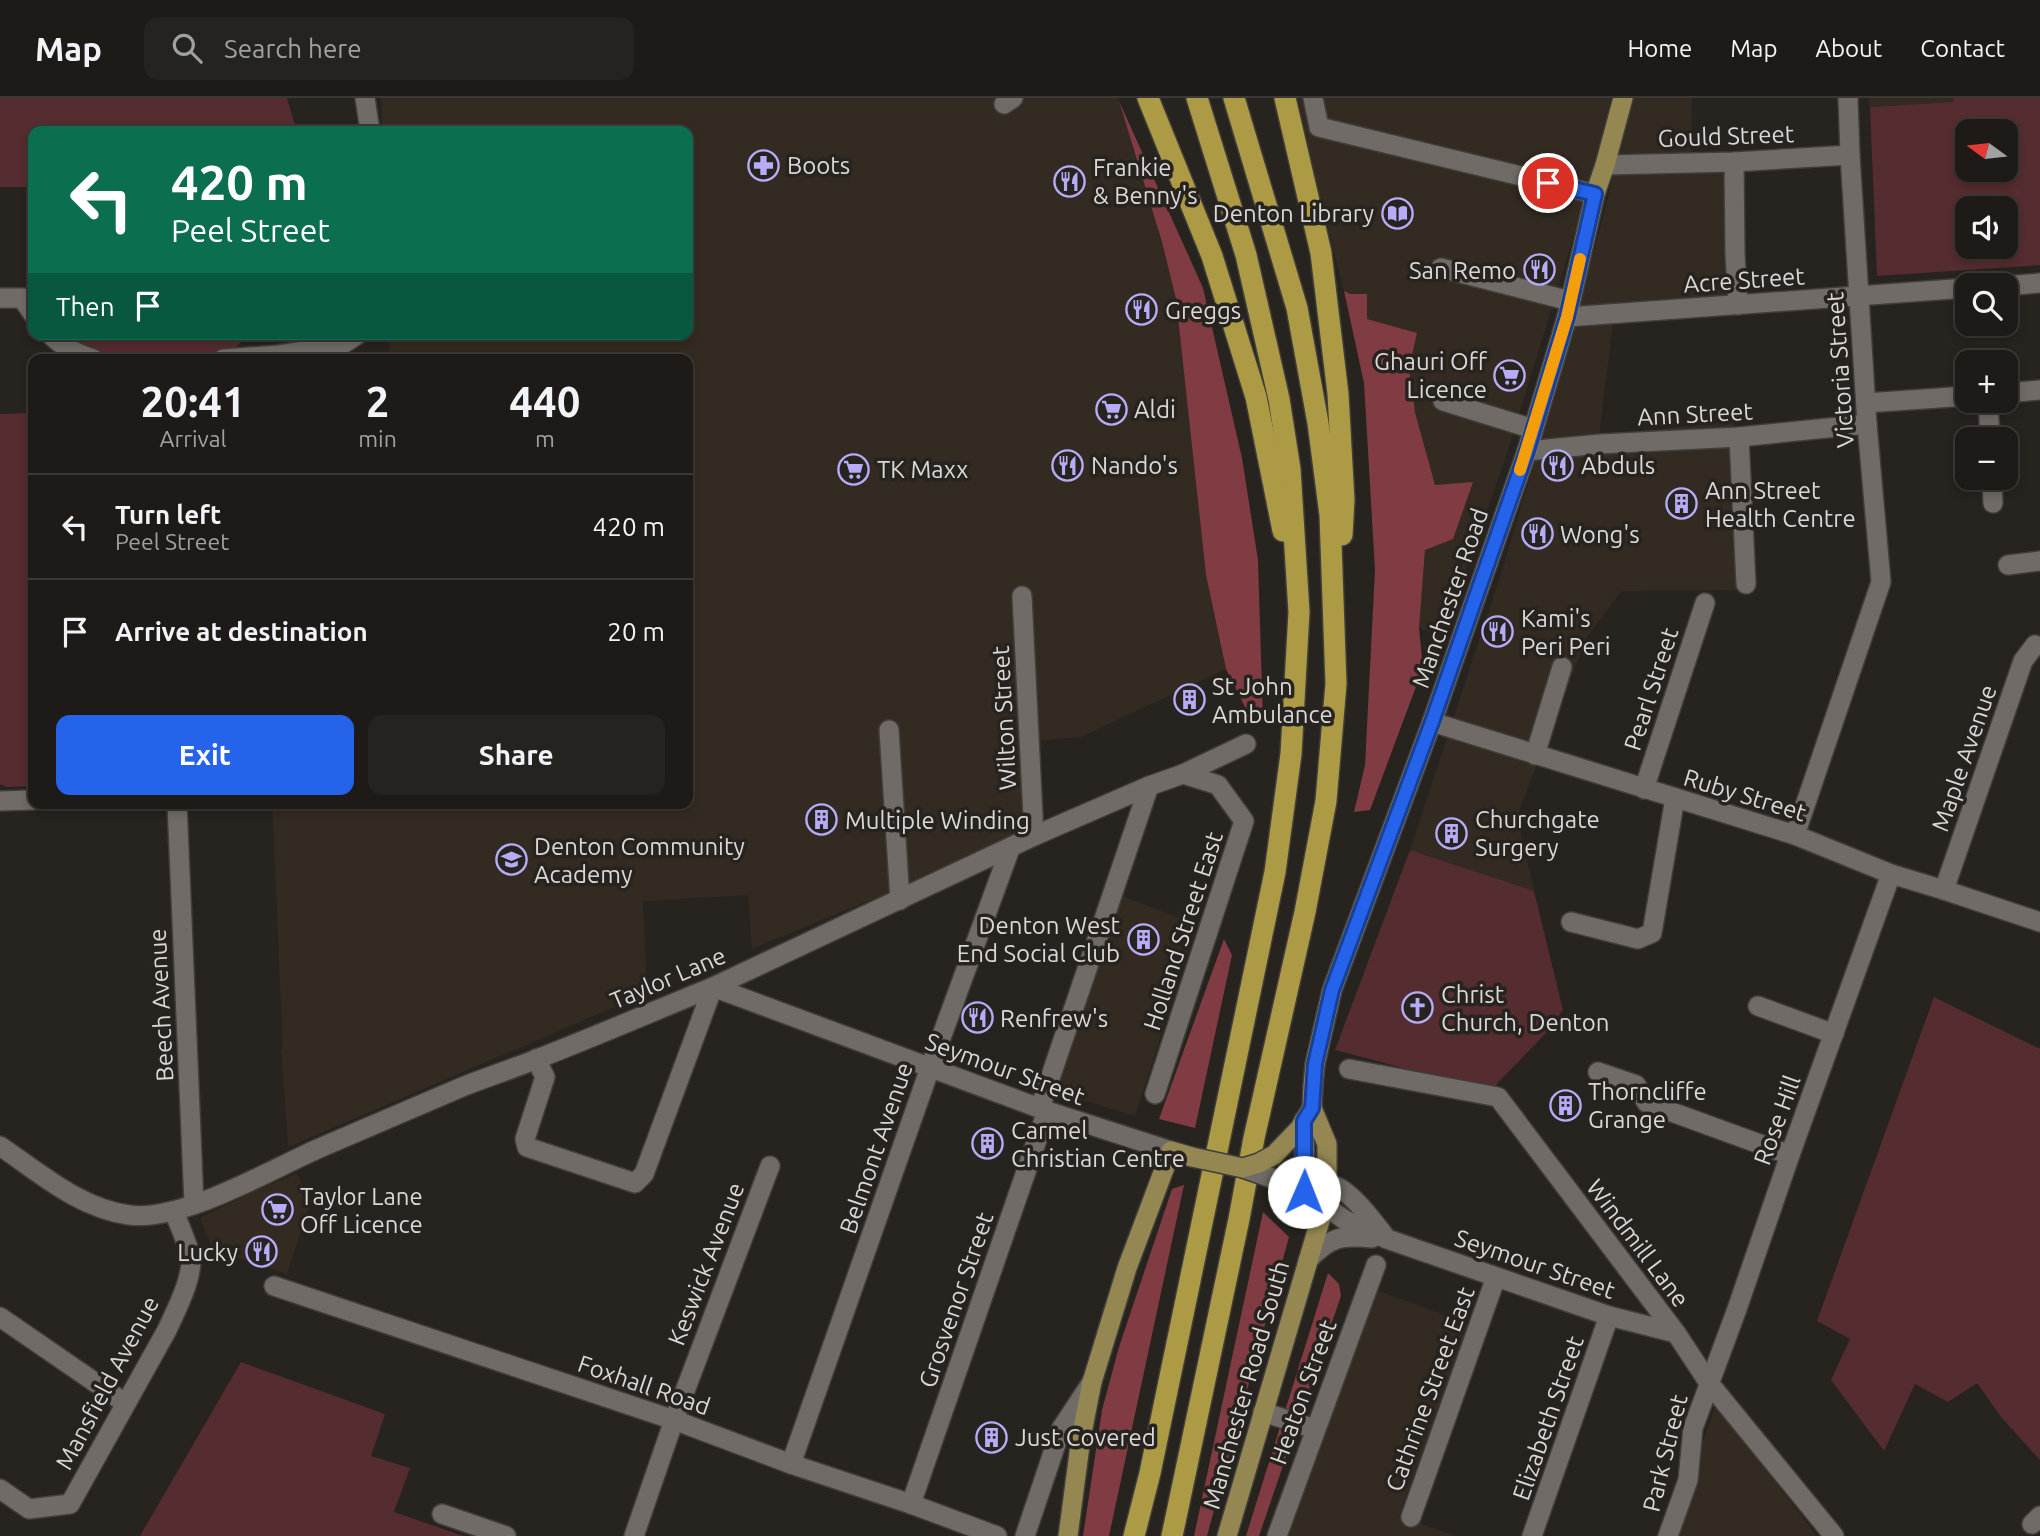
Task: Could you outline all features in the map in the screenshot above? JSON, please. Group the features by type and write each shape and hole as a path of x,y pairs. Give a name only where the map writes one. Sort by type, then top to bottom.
{"highway":[{"path":"1149,98 1212,256 1256,397 1299,612"},
{"path":"1134,1536 1150,1473 1275,872 1291,754 1299,612 1290,469 1279,399 1246,255 1197,98"},
{"path":"1172,1536 1254,1138 1306,912 1326,801 1336,684 1330,515 1318,424 1297,308 1234,98"},
{"path":"1285,98 1321,253 1338,394 1344,500 1336,638"}],"main road":[{"name":"Manchester Road","path":"1324,1207 1327,1144 1308,1114 1315,1064 1332,990 1432,722 1527,451 1568,309 1595,194 1622,98"},
{"path":"1243,1168 1259,1163 1283,1148 1308,1114"},
{"path":"1068,1536 1081,1438 1092,1382 1127,1268 1171,1151"},
{"name":"Seymour Street","path":"1171,1151 1243,1168"},
{"name":"Manchester Road South","path":"1227,1536 1324,1207"}],"street":[{"path":"365,98 369,126"},
{"path":"1313,98 1319,127 1595,194"},
{"name":"Victoria Street","path":"1795,835 1881,582 1867,424 1848,98"},
{"name":"Gould Street","path":"1605,165 1734,162 1850,155"},
{"path":"1734,162 1738,305"},
{"name":"Acre Street","path":"1441,268 1568,309 1738,305 1955,289"},
{"path":"2018,285 2040,283"},
{"path":"0,298 22,298 28,307"},
{"path":"55,340 79,354"},
{"path":"285,354 341,346 350,340"},
{"path":"2018,392 2040,390"},
{"path":"1866,403 1955,397"},
{"path":"1443,401 1533,429"},
{"name":"Ann Street","path":"1527,451 1600,444 1739,437 1867,424"},
{"path":"1739,437 1746,584"},
{"path":"1992,490 1993,503"},
{"path":"2008,565 2040,561"},
{"name":"Wilton Street","path":"1022,596 1034,836"},
{"name":"Pearl Street","path":"1644,789 1705,603"},
{"name":"Maple Avenue","path":"1944,890 2023,661 2035,645"},
{"path":"1535,755 1562,667"},
{"name":"Ruby Street","path":"1432,722 1795,835 1891,874 2040,922"},
{"path":"889,730 900,900"},
{"name":"Taylor Lane","path":"0,1146 75,1197 96,1207 130,1215 174,1211 253,1181 441,1096 713,987 1034,836 1183,774 1246,744"},
{"name":"Holland Street East","path":"1155,1094 1244,821 1218,785 1183,774"},
{"name":"Grosvenor Street","path":"911,1504 1150,786"},
{"path":"1571,922 1638,939 1652,933 1675,798"},
{"path":"0,801 28,800"},
{"name":"Beech Avenue","path":"177,809 194,1204"},
{"name":"Belmont Avenue","path":"791,1464 1010,849"},
{"name":"Rose Hill","path":"1709,1383 1891,874"},
{"path":"536,1059 545,1077 525,1139 527,1147 635,1182 644,1174 713,987"},
{"name":"Seymour Street","path":"713,987 1043,1109 1171,1151"},
{"path":"1758,1006 1834,1034"},
{"name":"Windmill Lane","path":"1349,1069 1498,1097 1676,1333 1709,1383 1834,1536"},
{"path":"1598,1072 1636,1086 1647,1103 1790,1155"},
{"name":"Manchester Road","path":"1304,1192 1308,1114"},
{"name":"Keswick Avenue","path":"634,1536 674,1420 769,1166"},
{"name":"Seymour Street","path":"1243,1168 1304,1192 1345,1220 1387,1239 1609,1317 1676,1333"},
{"path":"1304,1192 1326,1184 1338,1188 1362,1206 1387,1239"},
{"name":"Mansfield Avenue","path":"0,1489 29,1509 70,1504 180,1301 191,1256 174,1211"},
{"path":"1308,1260 1322,1246 1341,1237 1387,1239"},
{"name":"Heaton Street","path":"1277,1536 1376,1265"},
{"name":"Cathrine Street East","path":"1411,1517 1496,1277"},
{"name":"Foxhall Road","path":"274,1286 674,1420 997,1536"},
{"path":"0,1317 125,1403"},
{"name":"Elizabeth Street","path":"1532,1536 1609,1317"},
{"path":"1026,1536 1061,1429 1092,1382"},
{"name":"Park Street","path":"1668,1536 1688,1480 1693,1428 1709,1383"},
{"path":"1263,1412 1315,1429"},
{"path":"442,1514 506,1536"}],"shaded area":[{"path":"0,98 287,98 295,126 28,126 28,187 0,187"},
{"path":"381,98 1118,98 1162,242 1176,299 1206,575 1226,669 1081,737 1034,741 1025,836 752,949 748,895 643,901 647,993 288,1147 281,1049 272,809 693,809 693,354 390,354 389,340 693,340 693,126 382,126"},
{"path":"1298,98 1611,98 1595,167 1505,460 1442,636 1419,628 1425,549 1472,483 1435,485 1414,406 1409,368 1417,333 1366,319 1350,294 1344,291"},
{"path":"1633,98 1692,98 1691,154 1723,152 1730,295 1615,307 1599,436 1734,421 1738,590 1621,591 1587,637 1517,816 1534,891 1410,850 1499,580 1536,457 1598,236"},
{"path":"1869,98 1954,98 1954,102 1870,107"},
{"path":"1954,98 2040,98 2040,265 1877,276 1870,107 1953,102"},
{"path":"1119,101 1203,288 1242,458 1258,560 1263,721 1250,717 1226,669 1206,575 1176,299 1162,242"},
{"path":"1344,291 1350,294 1367,294 1367,319 1417,333 1409,368 1415,412 1435,485 1473,482 1453,539 1425,550 1419,628 1423,668 1370,810 1354,812 1365,765 1375,570 1364,383"},
{"path":"65,340 243,340 232,351 214,354 106,354 77,348"},
{"path":"28,413 28,786 6,787 0,784 0,414"},
{"path":"1410,850 1534,891 1563,1010 1545,1034 1493,1088 1335,1050"},
{"path":"1119,895 1197,924 1135,1116 1054,1091 1079,1024"},
{"path":"1224,939 1232,955 1195,1128 1159,1119"},
{"path":"1934,997 2040,1049 2040,1460 2001,1417 1977,1383 1948,1402 1915,1384 1884,1451 1831,1380 1850,1339 1817,1321"},
{"path":"297,1174 311,1201 287,1274 230,1255 217,1258 200,1218"},
{"path":"1184,1185 1109,1536 1083,1536 1102,1410 1119,1347 1172,1189"},
{"path":"1263,1212 1289,1237 1207,1536 1194,1536"},
{"path":"1328,1273 1339,1284 1341,1296 1259,1536 1246,1536"},
{"path":"1371,1288 1468,1324 1399,1516 1455,1536 1283,1536"},
{"path":"241,1362 385,1414 371,1456 410,1468 394,1512 464,1536 140,1536"},
{"path":"1716,1404 1817,1536 1671,1536"}],"slow traffic":[{"path":"1520,470 1567,317 1580,259"}],"place":[{"name":"Boots","path":"764,165"},
{"name":"Frankie & Benny's","path":"1070,181"},
{"name":"Denton Library","path":"1397,213"},
{"name":"San Remo","path":"1539,270"},
{"name":"Greggs","path":"1142,310"},
{"name":"Ghauri Off Licence","path":"1510,375"},
{"name":"Aldi","path":"1111,409"},
{"name":"Nando's","path":"1068,465"},
{"name":"Abduls","path":"1558,465"},
{"name":"TK Maxx","path":"854,469"},
{"name":"Ann Street Health Centre","path":"1682,504"},
{"name":"Wong's","path":"1537,534"},
{"name":"Kami's Peri Peri","path":"1498,632"},
{"name":"St John Ambulance","path":"1189,700"},
{"name":"Multiple Winding","path":"822,820"},
{"name":"Churchgate Surgery","path":"1452,833"},
{"name":"Denton Community Academy","path":"511,860"},
{"name":"Denton West End Social Club","path":"1143,939"},
{"name":"Christ Church, Denton","path":"1418,1008"},
{"name":"Renfrew's","path":"977,1018"},
{"name":"Thorncliffe Grange","path":"1565,1105"},
{"name":"Carmel Christian Centre","path":"988,1144"},
{"name":"Taylor Lane Off Licence","path":"277,1210"},
{"name":"Lucky","path":"261,1252"},
{"name":"Just Covered","path":"992,1437"}],"route":[{"path":"1304,1192 1304,1121 1312,1108 1315,1064 1332,990 1432,722 1527,451 1567,317 1595,194 1548,183"}]}
